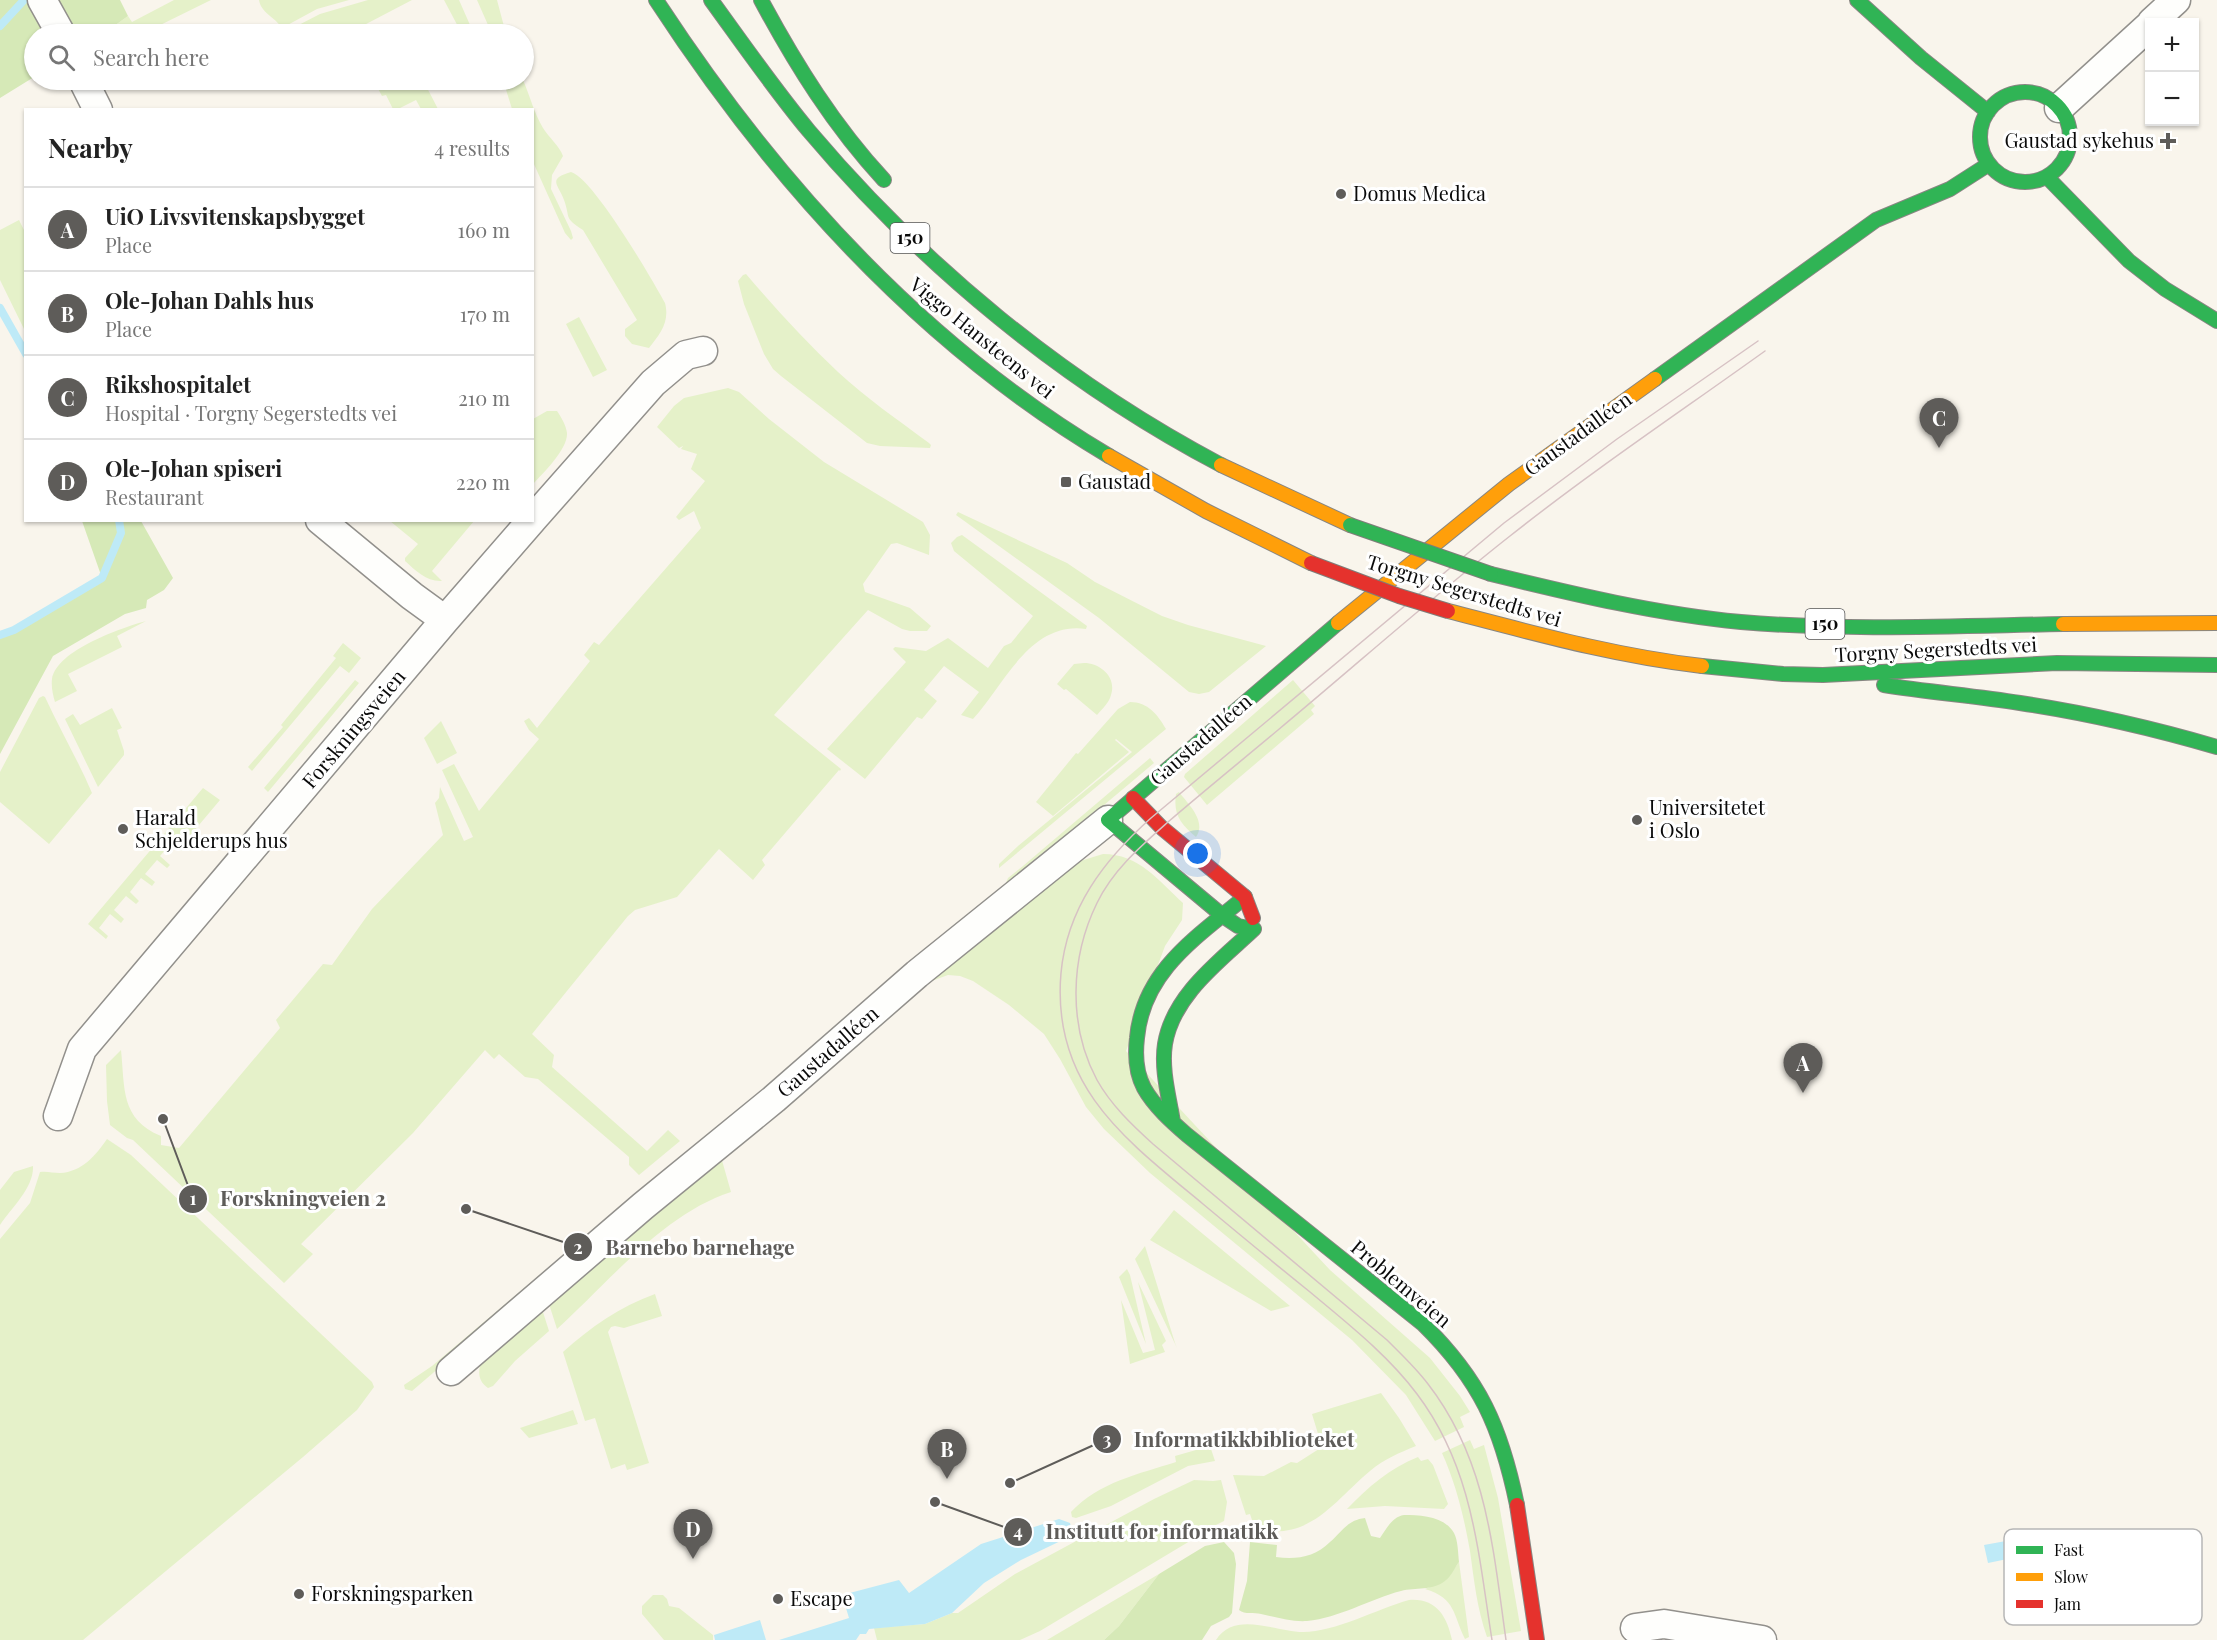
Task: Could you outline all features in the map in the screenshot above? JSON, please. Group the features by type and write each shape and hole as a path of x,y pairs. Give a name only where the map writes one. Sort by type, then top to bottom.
{"main road":[{"path":"641,0 682,43"},
{"name":"Viggo Hansteens vei","path":"656,0 682,43 737,116 815,211 919,316 1039,411 1149,481 1232,526 1311,562"},
{"name":"Viggo Hansteens vei","path":"711,0 823,146 908,237 977,300 1056,362 1154,428 1221,466 1350,525"},
{"path":"761,0 804,79 831,118 895,192"},
{"path":"1857,0 1946,80 1988,112"},
{"path":"2038,93 2060,108 2067,119 2070,145 2066,158 2047,177 2022,182 2003,176 1989,164 1983,153 1981,131 1988,112 1999,100 2011,94 2038,93"},
{"name":"Gaustadalléen","path":"1108,820 1286,666 1509,484 1876,220 1950,189 1989,164"},
{"path":"2047,177 2117,251 2137,268 2175,297 2217,321"},
{"path":"1113,385 1154,428"},
{"name":"Torgny Segerstedts vei","path":"1350,525 1491,574 1621,604 1708,618 1776,624 1930,626 2217,623"},
{"name":"Torgny Segerstedts vei","path":"1311,562 1399,596 1448,611 1588,648 1657,660 1783,674 1823,675 2057,663 2217,665"},
{"path":"1823,675 1946,695 2020,703 2149,727 2217,747"},
{"path":"1133,798 1162,828 1245,897 1253,913 1254,929 1192,990 1175,1015 1165,1045 1173,1122"},
{"path":"1108,820 1223,916 1238,926 1254,929"},
{"name":"Problemveien","path":"1245,897 1179,953 1159,974 1144,998 1139,1017 1136,1050 1139,1075 1145,1089 1173,1122 1215,1159 1424,1324 1454,1357 1494,1422 1504,1454 1513,1491 1537,1640"}],"street":[{"path":"42,0 55,24"},
{"path":"2157,18 2176,0"},
{"path":"2060,108 2145,30"},
{"path":"88,90 98,108"},
{"name":"Forskningsveien","path":"534,518 653,383 686,355 703,351"},
{"path":"322,522 412,596 445,620"},
{"name":"Forskningsveien","path":"58,1116 82,1049 530,522"},
{"name":"Gaustadalléen","path":"451,1371 652,1198 774,1100 917,974 1108,820"},
{"path":"1635,1628 1664,1624 1762,1640"}],"green space":[{"path":"0,0 120,0 128,16 117,24 24,24 24,83 0,98"},
{"path":"174,0 211,0 162,24 117,24 128,16 132,22"},
{"path":"259,0 349,0 317,9 289,24 279,24 265,12"},
{"path":"368,0 412,0 366,24 301,24 320,14"},
{"path":"444,0 459,0 470,24 457,24"},
{"path":"477,0 497,0 503,24 488,24"},
{"path":"379,90 428,90 437,108 420,108 416,100 400,108 392,108 386,95 382,96"},
{"path":"506,90 527,90 545,132 563,156 552,175 551,189 571,231 573,238 571,240 565,233 534,164 534,108 512,108"},
{"path":"571,172 581,178 607,210 665,303 665,322 649,348 632,344 625,336 625,329 637,320 583,230 569,217 556,183 559,177"},
{"path":"19,220 24,230 24,329 0,280 0,230"},
{"path":"746,274 790,324 838,372 929,443 930,448 880,446 867,443 773,369 764,354 744,304 738,281"},
{"path":"579,317 607,370 593,377 566,324"},
{"path":"728,388 739,392 824,462 923,522 930,535 929,555 897,543 891,544 863,584 865,592 910,608 931,626 927,631 902,629 868,610 774,715 841,769 840,771 762,860 765,865 753,880 719,849 677,897 635,910 532,1034 554,1055 552,1067 647,1151 668,1130 680,1141 639,1175 629,1165 629,1157 538,1079 525,1077 499,1054 494,1059 485,1050 413,1133 301,1244 313,1254 284,1283 133,1140 110,1125 106,1065 121,1050 125,1089 131,1111 138,1121 161,1136 161,1145 179,1148 280,1028 276,1020 323,964 332,965 372,909 443,835 435,803 439,798 440,787 464,841 473,837 442,770 454,764 479,811 539,739 529,730 524,721 529,718 537,728 590,661 584,655 594,642 599,645 701,528 694,511 679,520 676,517 705,481 691,469 697,454 681,449 683,446 679,448 657,427 674,406 684,398"},
{"path":"547,411 557,411 567,433 564,446 534,483 534,418"},
{"path":"958,512 1067,563 1095,582 1162,616 1266,646 1209,692 1199,694 1189,692 1099,618 956,515"},
{"path":"82,522 142,522 173,578 164,590 147,600 146,608 125,614 53,656 0,754 0,635 14,630 102,578"},
{"path":"391,522 473,522 432,571 442,581 427,578 405,561 405,558 418,544"},
{"path":"962,535 1087,626 1086,629 1066,629 1049,635 1034,645 1020,658 973,719 961,715 979,692 944,666 924,690 937,701 922,719 917,717 865,779 827,749 906,662 893,649 895,647 926,651 948,638 988,668 1004,646 1011,643 1033,616 954,551 951,543"},
{"path":"146,621 117,636 122,647 68,674 77,691 55,702 52,679 56,668 65,659 91,642"},
{"path":"343,643 361,658 349,673 340,666 252,771 248,767 283,727 281,725 336,658 333,656"},
{"path":"1084,663 1101,668 1112,682 1110,698 1097,715 1057,684 1074,664"},
{"path":"355,680 359,683 268,792 264,788"},
{"path":"1293,680 1315,706 1311,710 1314,714 1207,805 1184,777 1185,774"},
{"path":"43,696 92,793 49,844 0,802 0,772 39,698"},
{"path":"1130,702 1142,704 1152,710 1166,729 999,868 999,864 1018,846 1132,752 1116,739 1129,752 1053,816 1036,802 1076,753 1078,754 1118,709"},
{"path":"112,708 122,728 117,730 124,755 98,787 65,719 73,714 80,725"},
{"path":"441,721 457,753 437,764 424,738"},
{"path":"1150,758 1154,763 1009,885 1006,883 1008,878"},
{"path":"203,788 220,800 183,844 186,846 182,851 172,842 160,856 170,865 167,868 157,860 145,874 155,882 152,886 141,878 130,892 139,901 136,904 126,896 114,910 124,919 121,923 110,914 99,928 108,936 106,939 88,924"},
{"path":"1179,792 1198,819 1199,831 1196,837 1182,823 1177,813 1175,801 1176,794"},
{"path":"1103,854 1116,855 1138,863 1183,903 1182,920 1165,946 1126,1051 1330,1270 1430,1358 1470,1412 1460,1417 1464,1427 1435,1441 1406,1395 1352,1340 1150,1173 1104,1129 1086,1107 1044,1034 1009,1005 973,981 960,976 948,975 929,982 1077,862"},
{"path":"107,1139 131,1155 372,1382 374,1387 357,1410 303,1457 83,1640 0,1640 0,1239 30,1203 40,1172 60,1173 75,1170 93,1157"},
{"path":"721,1157 731,1192 706,1202 682,1216 660,1233 638,1251 557,1329 549,1304"},
{"path":"33,1166 26,1190 0,1225 0,1190 14,1172"},
{"path":"1174,1210 1290,1306 1271,1311 1150,1240"},
{"path":"601,1223 603,1224 551,1272 412,1391 405,1389 404,1385 432,1366"},
{"path":"1145,1246 1175,1343 1177,1348 1135,1259"},
{"path":"1127,1269 1130,1275 1146,1344 1119,1277"},
{"path":"1138,1282 1166,1341 1162,1345 1165,1352 1130,1364 1121,1300 1143,1353 1155,1350"},
{"path":"655,1294 662,1316 624,1328 611,1327 608,1332 649,1463 627,1470 625,1464 611,1469 595,1418 585,1421 563,1352 606,1319 629,1305"},
{"path":"542,1309 549,1331 515,1361 493,1386 488,1388 479,1375 482,1359"},
{"path":"1381,1393 1416,1446 1375,1467 1320,1516 1306,1524 1291,1530 1255,1529 1250,1514 1246,1515 1233,1475 1264,1476 1291,1462 1297,1463 1322,1447 1312,1414"},
{"path":"573,1410 578,1424 529,1438 520,1428"},
{"path":"1470,1440 1474,1449 1484,1445 1498,1498 1521,1631 1487,1637 1478,1605 1462,1513 1442,1453"},
{"path":"1210,1446 1215,1461 1188,1466 1111,1506 1076,1518 1072,1517 1071,1512 1082,1502 1107,1486 1176,1462 1175,1456"},
{"path":"1418,1457 1421,1461 1428,1459 1433,1465 1448,1504 1444,1509 1385,1506 1347,1509 1380,1479"},
{"path":"1194,1480 1221,1480 1227,1502 1224,1521 1216,1525 1218,1529 1190,1541 1040,1631 1020,1640 877,1640 874,1628 925,1624 952,1613 958,1613 1015,1574"},
{"path":"1404,1515 1425,1516 1438,1520 1450,1527 1454,1533 1459,1562 1449,1577 1440,1584 1429,1588 1389,1594 1331,1616 1307,1621 1289,1620 1239,1610 1247,1581 1250,1542 1277,1545 1276,1557 1298,1558 1318,1551 1354,1521 1365,1518 1371,1536 1380,1538 1393,1521"},
{"path":"1224,1542 1234,1553 1236,1564 1232,1613 1229,1617 1211,1626 1202,1640 1104,1640 1119,1626 1159,1574 1205,1546"},
{"path":"1459,1562 1469,1637 1465,1639 1448,1602 1443,1597 1425,1589 1446,1580"},
{"path":"1159,1574 1119,1626 1104,1640 1047,1640"},
{"path":"653,1595 663,1595 669,1606 679,1608 713,1635 713,1640 664,1640 642,1614 642,1606"},
{"path":"1409,1600 1426,1602 1439,1610 1447,1623 1452,1640 1216,1640 1224,1631 1244,1624 1292,1631 1315,1631 1342,1624"}],"water":[{"path":"1059,1519 1070,1523 1073,1535 1021,1560 984,1583 952,1613 925,1624 869,1629 866,1634 860,1634 856,1640 779,1640 849,1618 842,1595 899,1580 909,1593 981,1544"},
{"path":"2004,1541 2004,1560 1988,1563 1984,1545"},
{"path":"760,1620 766,1640 715,1640 714,1635"}],"waterway":[{"path":"0,26 24,0"},
{"path":"0,308 24,350"},
{"path":"0,635 14,630 102,578 121,533 119,522"}],"tram line":[{"path":"1492,1640 1470,1512 1462,1481 1436,1422 1406,1380 1380,1353 1147,1157 1099,1107 1081,1079 1068,1048 1061,1013 1061,973 1065,949 1080,906 1103,868 1151,818 1504,523 1617,439 1758,341"},
{"path":"1506,1640 1497,1572 1484,1506 1475,1474 1448,1413 1423,1378 1387,1340 1153,1144 1115,1106 1097,1080 1081,1037 1077,1015 1077,969 1088,924 1104,891 1128,859 1168,822 1510,536 1604,465 1765,351"}],"traffic: fast":[{"path":"656,0 750,132 802,195 857,254 915,311 976,363 1041,412 1109,456"},
{"path":"711,0 809,131 853,181 948,274 1052,359 1163,433 1221,465"},
{"path":"761,0 788,48 832,116 884,180"},
{"path":"1857,0 1921,58 1988,112"},
{"path":"2025,92 2042,96 2057,105 2066,120 2070,137 2066,154 2057,169 2042,178 2025,182 2008,178 1993,169 1984,154 1980,137 1984,120 1993,105 2008,96 2025,92"},
{"path":"1655,379 1876,220 1950,189 1989,164"},
{"path":"2047,177 2129,261 2165,289 2217,321"},
{"path":"1350,525 1491,574"},
{"path":"1491,574 1646,609 1741,622 1861,627 2063,624"},
{"path":"1254,929 1238,926 1223,916 1108,820 1338,623"},
{"path":"1702,666 1783,674 1823,675 2057,663 2217,665"},
{"path":"1884,685 2070,711 2144,727 2217,747"},
{"path":"1245,897 1175,957 1161,974 1150,993 1141,1014 1136,1044 1141,1082 1158,1107 1187,1135 1423,1324 1443,1345 1474,1385 1485,1406 1504,1452 1517,1505"},
{"path":"1173,1122 1164,1063 1165,1044 1170,1026 1178,1010 1200,980 1254,929"}],"traffic: slow":[{"path":"1338,623 1509,484 1655,379"},
{"path":"1109,456 1206,511 1311,563"},
{"path":"1221,465 1350,525"},
{"path":"1448,611 1606,650 1702,666"},
{"path":"2063,624 2217,623"}],"traffic: jam":[{"path":"1311,563 1399,596 1448,611"},
{"path":"1133,798 1162,828 1245,897 1253,918"},
{"path":"1517,1505 1537,1640"}],"place":[{"name":"Gaustad sykehus","path":"2168,141"},
{"name":"Domus Medica","path":"1341,194"},
{"name":"Rikshospitalet","path":"1939,448"},
{"name":"Gaustad","path":"1066,482"},
{"name":"Universitetet i Oslo","path":"1637,820"},
{"name":"Harald Schjelderups hus","path":"123,829"},
{"name":"UiO Livsvitenskapsbygget","path":"1803,1093"},
{"name":"Forskningveien 2","path":"163,1119"},
{"name":"Barnebo barnehage","path":"466,1209"},
{"name":"Ole-Johan Dahls hus","path":"947,1479"},
{"name":"Informatikkbiblioteket","path":"1010,1483"},
{"name":"Institutt for informatikk","path":"935,1502"},
{"name":"Ole-Johan spiseri","path":"693,1559"},
{"name":"Forskningsparken","path":"299,1594"},
{"name":"Escape","path":"778,1599"}]}
